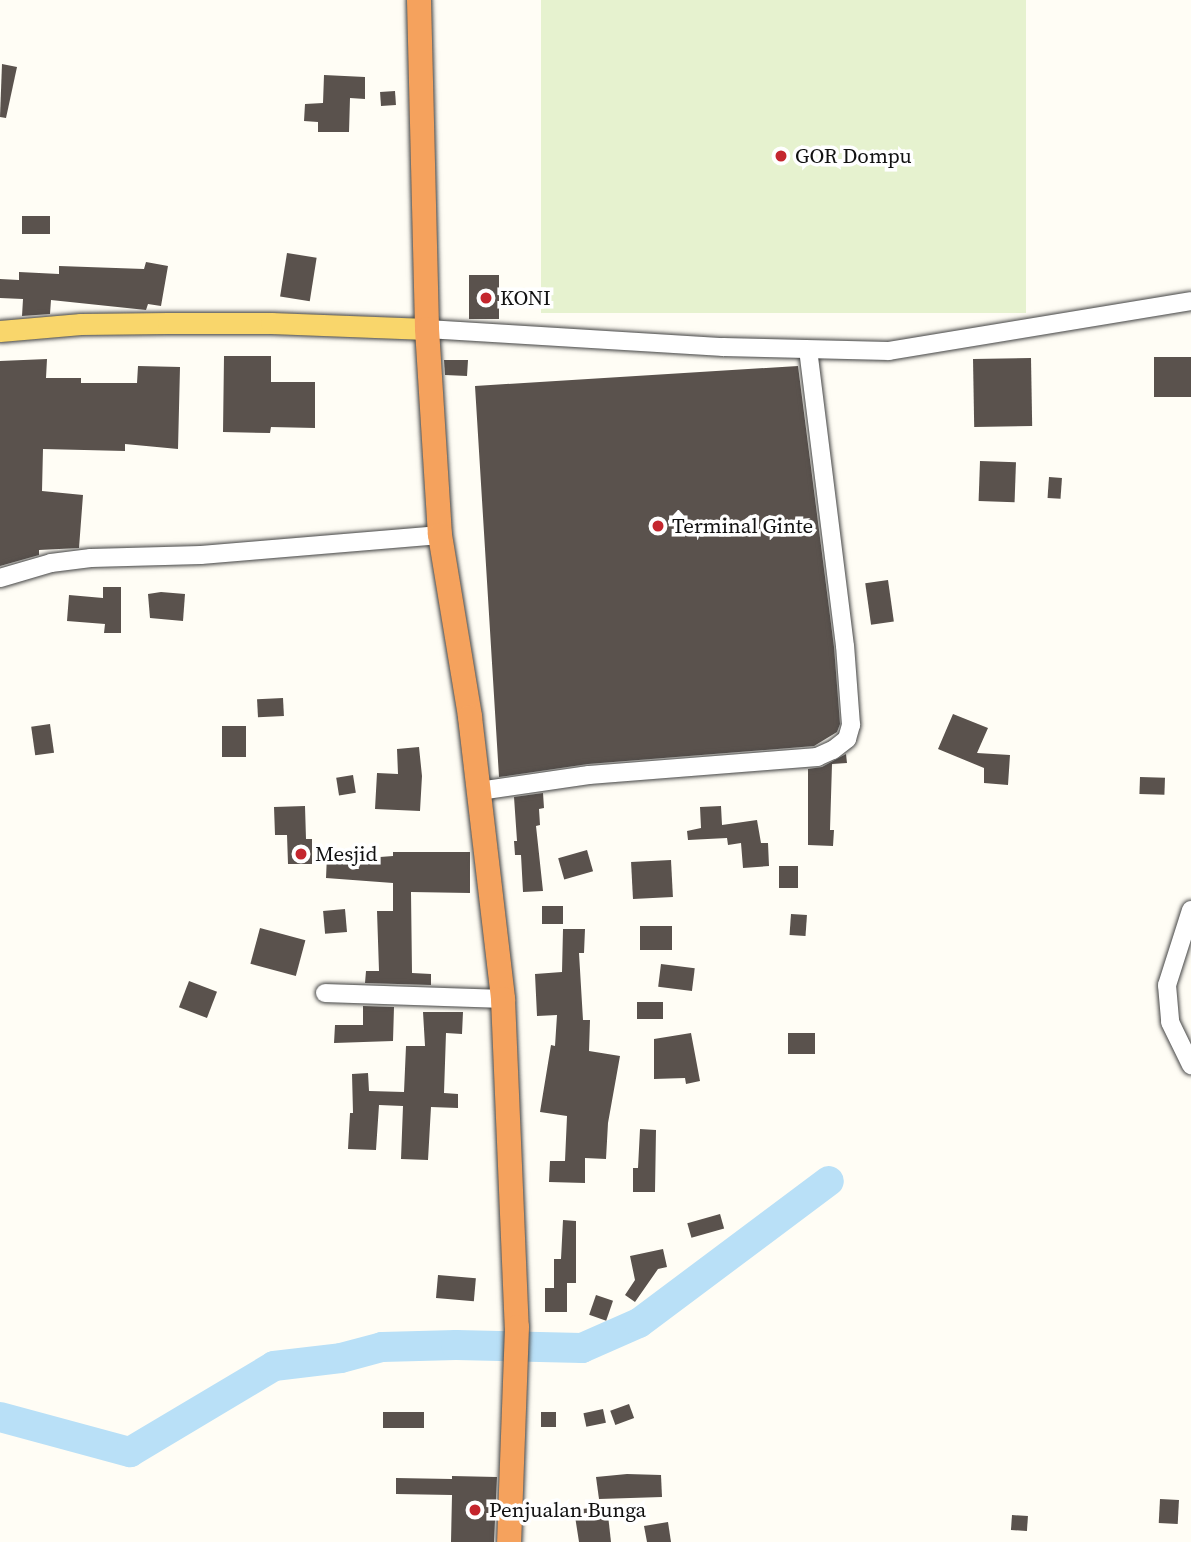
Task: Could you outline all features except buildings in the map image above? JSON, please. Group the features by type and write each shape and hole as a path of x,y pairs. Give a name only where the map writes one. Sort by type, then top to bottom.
{"highway":[{"path":"419,0 427,329 440,536 479,791 503,999 517,1327 509,1542"}],"main road":[{"path":"0,331 82,324 168,323 427,329"}],"street":[{"path":"427,329 808,351 890,351 1191,301"},
{"path":"479,791 589,775 817,757 847,739 851,725 845,646 808,351"},
{"path":"0,578 51,563 91,558 201,555 440,536"},
{"path":"1191,910 1167,985 1170,1022 1191,1065"},
{"path":"325,993 503,999"}],"green space":[{"name":"GOR Dompu","path":"541,0 1026,0 1026,313 541,313"}],"waterway":[{"path":"0,1417 130,1452 274,1366 341,1358 382,1347 456,1345 582,1348 639,1323 829,1181"}],"place":[{"name":"GOR Dompu","path":"781,156"},
{"name":"KONI","path":"486,298"},
{"name":"Terminal Ginte","path":"658,526"},
{"name":"Mesjid","path":"301,854"},
{"name":"Penjualan Bunga","path":"475,1510"}]}
